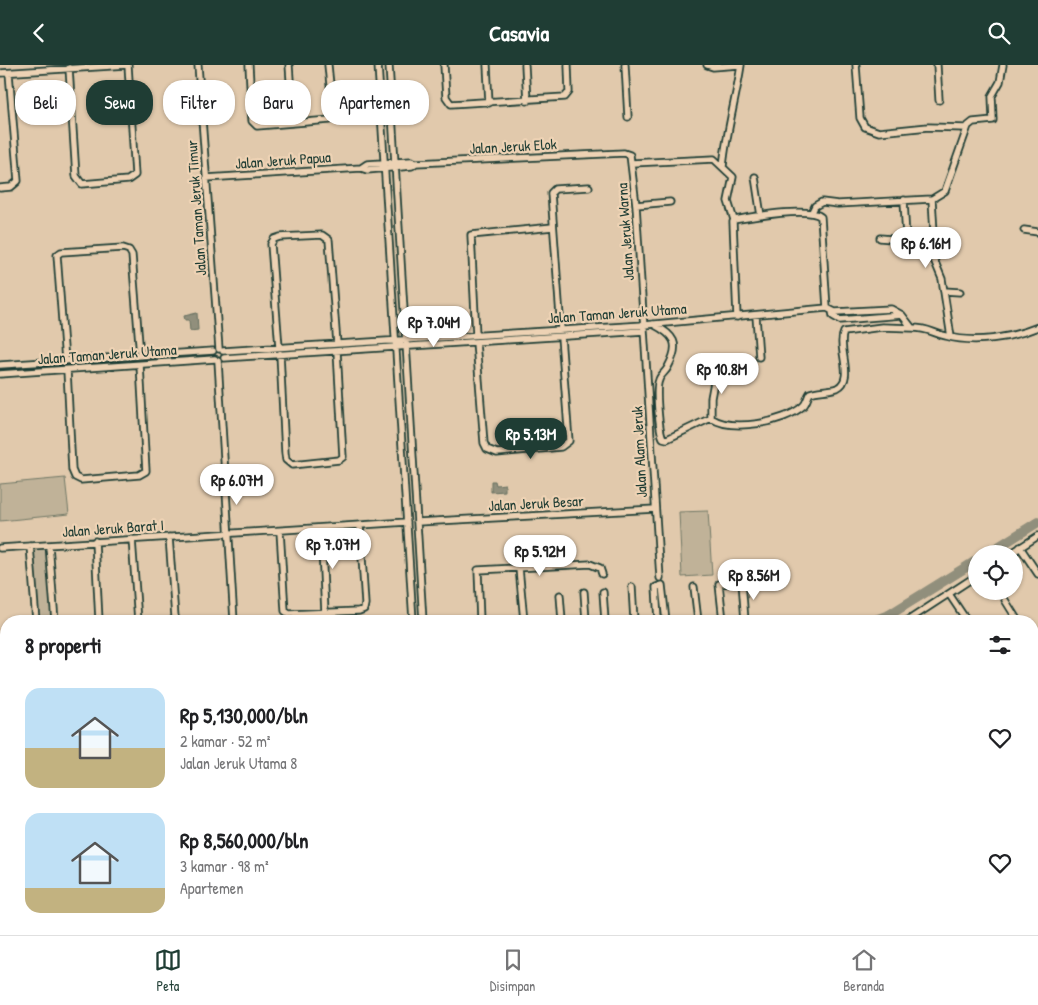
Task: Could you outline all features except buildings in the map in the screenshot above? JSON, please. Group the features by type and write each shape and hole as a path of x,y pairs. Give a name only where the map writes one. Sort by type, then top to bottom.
{"street":[{"path":"0,73 60,67 128,65 134,175 128,180 82,184 76,176 70,68"},
{"name":"Jalan Taman Jeruk Timur","path":"198,65 218,350"},
{"path":"249,65 250,80"},
{"path":"289,65 290,80"},
{"path":"311,122 328,122 332,118 328,65"},
{"path":"378,65 382,165 413,615"},
{"path":"389,65 408,343 423,615"},
{"path":"444,65 447,101 451,103 527,101 568,96 568,65"},
{"path":"487,65 490,103"},
{"path":"525,65 527,101"},
{"path":"626,65 628,117"},
{"path":"707,65 713,67 740,65 734,109 725,143 723,167"},
{"path":"856,65 860,118 865,127 879,132 928,127 966,128"},
{"path":"937,65 939,101"},
{"path":"812,212 818,203 838,204 932,199 944,191 966,128 973,122 993,120 992,96 1000,82 1003,65"},
{"path":"0,188 11,187 18,181 9,73"},
{"path":"256,125 269,125"},
{"name":"Jalan Jeruk Warna","path":"612,154 627,153 632,163 644,328"},
{"name":"Jalan Jeruk Elok","path":"395,165 412,166 416,163 612,154"},
{"path":"632,163 714,159 733,177 728,201 734,220 731,227 738,317"},
{"name":"Jalan Jeruk Papua","path":"206,178 362,168 367,170 382,165 395,165"},
{"path":"755,177 761,216"},
{"path":"553,227 471,235 484,443 487,449 497,453 561,447 568,441 551,193 553,190 588,187"},
{"path":"932,199 934,233 930,249 944,291 951,337"},
{"path":"880,237 903,240 906,238 904,200"},
{"path":"636,205 670,202"},
{"path":"734,220 812,212 821,217 829,310 833,316 840,320 902,315 912,328"},
{"path":"1024,230 1038,232"},
{"path":"279,347 271,244 274,239 280,237 322,235 329,240 336,344"},
{"path":"65,361 57,255 61,252 123,248 129,250 132,255 140,356"},
{"path":"944,291 960,292"},
{"name":"Jalan Taman Jeruk Utama","path":"0,374 337,351 408,343 644,328 652,324 829,310"},
{"path":"756,316 759,357"},
{"path":"652,324 670,334 674,346 668,366 658,383 661,435 667,439 672,438 711,418"},
{"path":"711,418 724,425 768,422 805,406 810,393 837,388 845,378 842,340 844,333 882,327 912,328 929,329 951,337 994,338 1018,334 1038,327"},
{"name":"Jalan Alam Jeruk","path":"644,328 660,578"},
{"name":"Jalan Taman Jeruk Utama","path":"0,365 218,350 336,344 395,344"},
{"path":"218,350 234,615"},
{"path":"218,350 219,359"},
{"path":"280,354 285,453 286,461 292,465 339,460 343,457 337,351"},
{"path":"67,370 72,470 75,477 80,480 139,475 146,471 140,365"},
{"path":"711,418 711,398 716,371"},
{"path":"402,441 413,441"},
{"name":"Jalan Jeruk Besar","path":"418,521 655,509"},
{"name":"Jalan Jeruk Barat I","path":"0,548 407,523"},
{"path":"280,531 285,611 289,614 325,613 364,609 360,526"},
{"path":"321,528 325,613"},
{"path":"1023,545 1038,536"},
{"path":"169,537 175,615"},
{"path":"132,539 138,615"},
{"path":"95,541 99,615"},
{"path":"30,545 36,615"},
{"path":"49,545 55,615"},
{"path":"1023,552 1038,574"},
{"path":"480,615 478,570 596,564 602,574"},
{"path":"520,568 524,615"},
{"path":"918,615 968,581"},
{"path":"722,615 719,584 742,582 745,615"},
{"path":"658,615 656,587 662,585 665,615"},
{"path":"632,587 634,615"},
{"path":"694,587 697,615"},
{"path":"584,592 586,615"},
{"path":"602,592 604,615"},
{"path":"949,594 963,615"},
{"path":"560,595 562,615"},
{"path":"1005,600 1014,615"}],"shaded area":[{"path":"197,313 198,330 190,331 189,320 185,320 184,316"},
{"path":"65,478 69,514 0,521 0,484"},
{"path":"491,481 495,481 496,485 505,484 505,491 491,492"},
{"path":"708,511 712,575 682,577 679,512"},
{"path":"46,548 52,615 38,615 33,549"}],"waterway":[{"path":"1001,545 1038,522"},
{"path":"889,615 968,566"}]}
